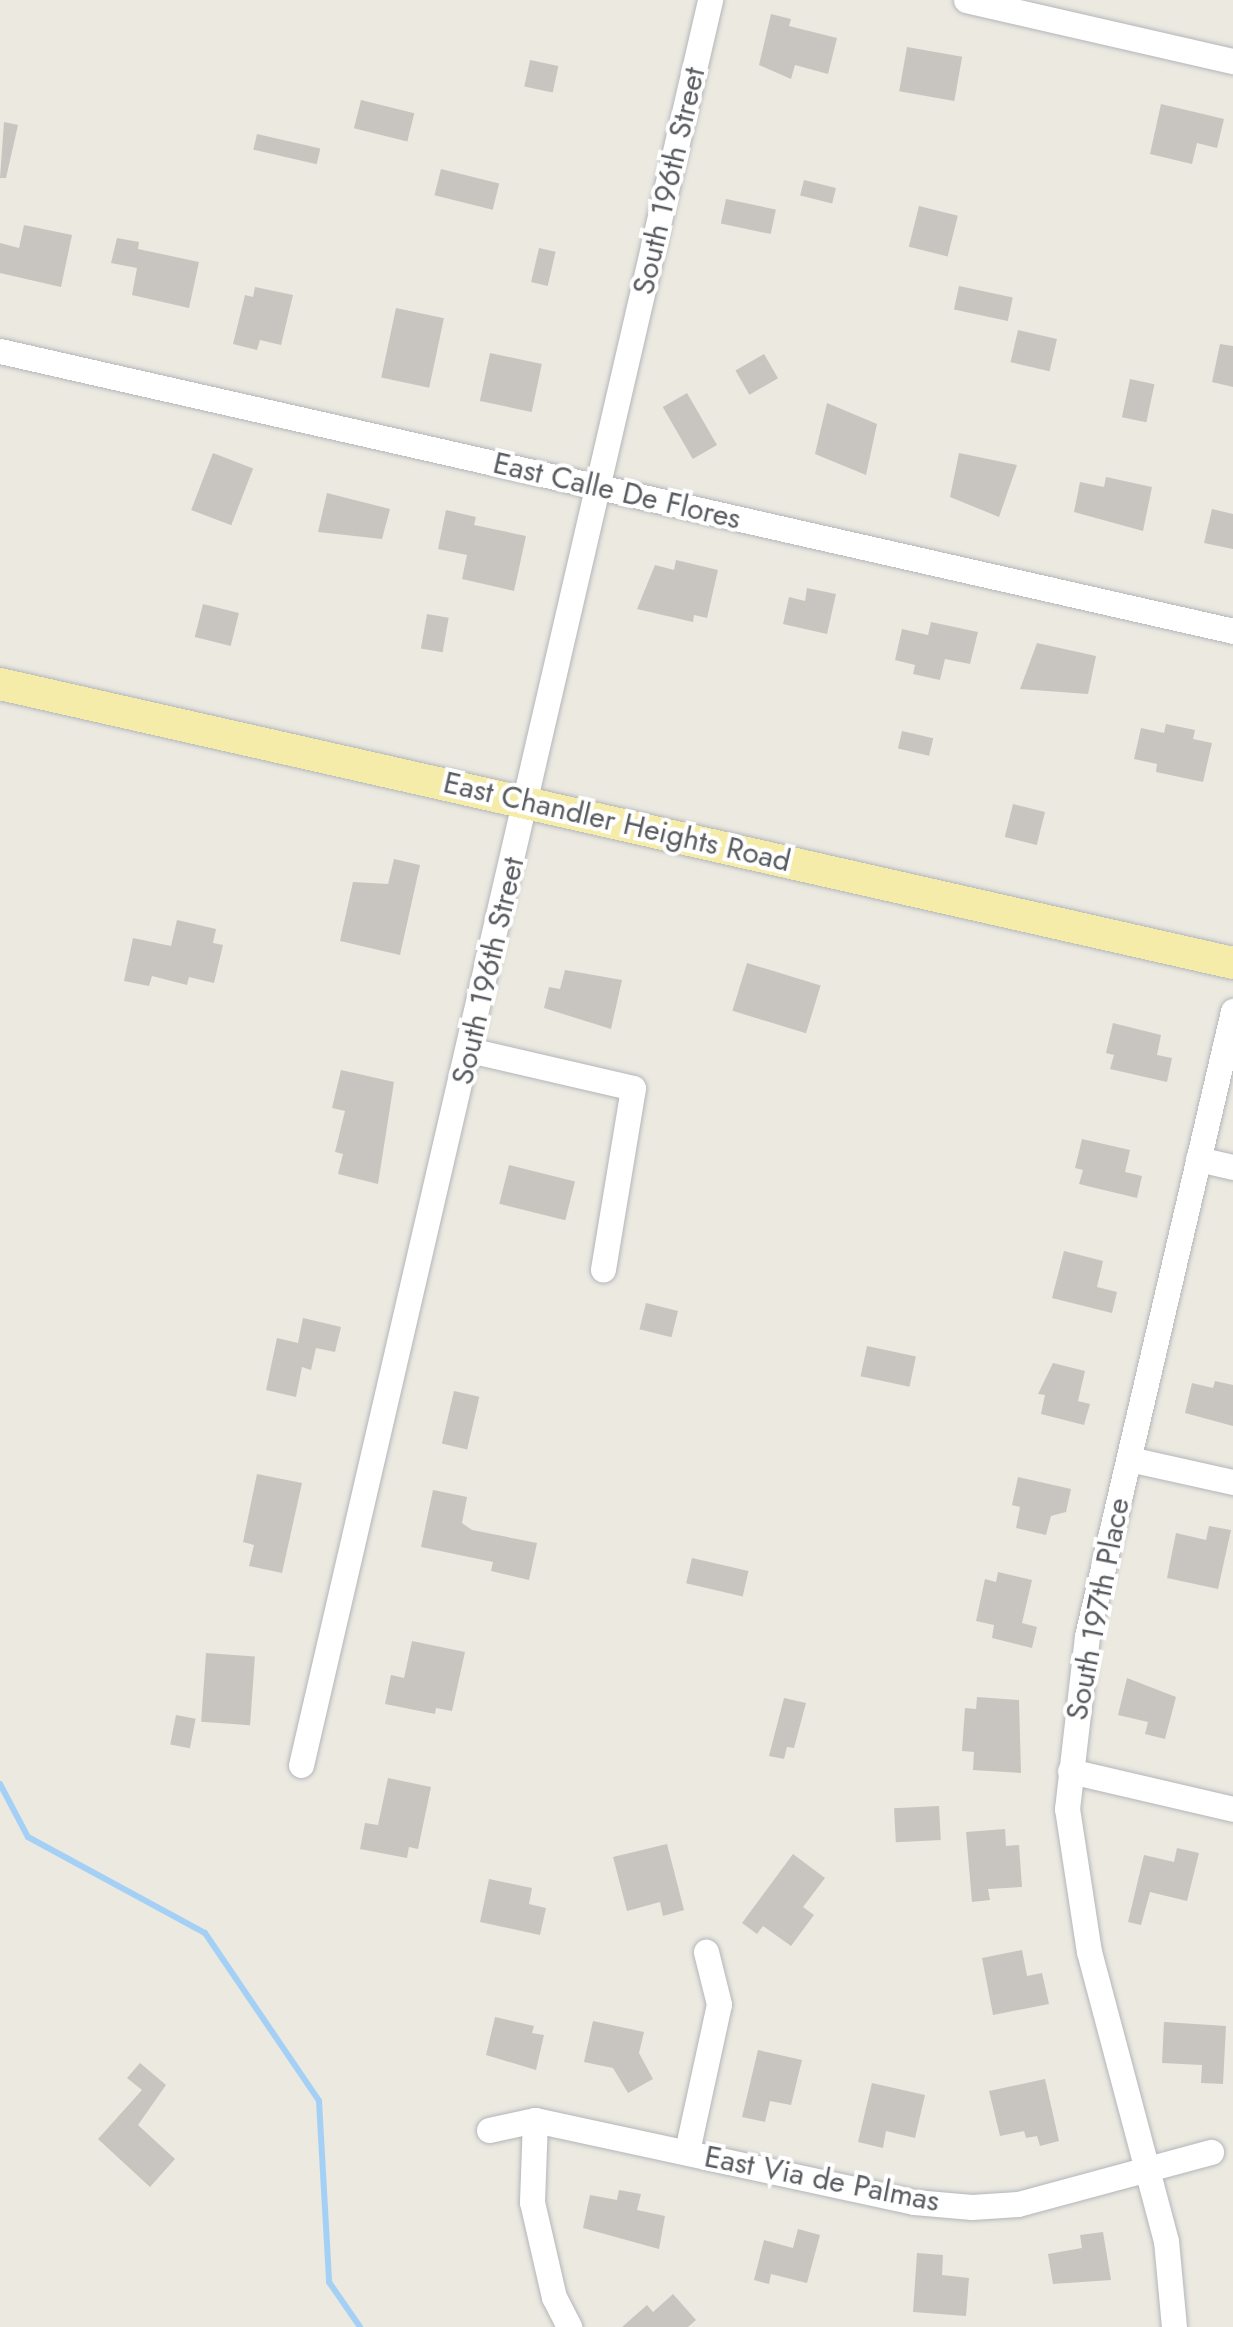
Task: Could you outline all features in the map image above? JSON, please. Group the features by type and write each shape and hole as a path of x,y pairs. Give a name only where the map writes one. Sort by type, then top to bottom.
{"main road":[{"name":"East Chandler Heights Road","path":"0,684 1233,963"}],"street":[{"name":"South 196th Street","path":"301,1765 529,802 710,0"},
{"path":"966,0 1233,61"},
{"name":"East Calle De Flores","path":"0,351 1233,631"},
{"name":"South 197th Place","path":"1174,2327 1166,2241 1077,1898 1067,1809 1087,1636 1233,1011"},
{"path":"469,1050 634,1088 603,1270"},
{"path":"1198,1159 1233,1167"},
{"path":"1129,1460 1233,1482"},
{"path":"1070,1772 1233,1809"},
{"path":"686,2151 719,2004 706,1952"},
{"path":"535,2120 532,2202 550,2280 569,2327"},
{"name":"East Via de Palmas","path":"489,2130 535,2120 914,2202 972,2207 1018,2204 1212,2152"}],"building":[{"path":"771,14 791,19 789,26 837,38 828,74 795,65 791,79 759,65"},
{"path":"907,47 962,57 954,101 899,91"},
{"path":"530,60 558,66 553,92 524,86"},
{"path":"361,100 414,113 407,141 354,128"},
{"path":"1161,104 1224,119 1217,148 1197,143 1192,164 1150,154"},
{"path":"4,122 18,125 6,178 0,178"},
{"path":"257,134 320,149 317,164 253,150"},
{"path":"441,169 499,184 493,210 434,195"},
{"path":"804,180 836,188 832,204 800,196"},
{"path":"726,199 776,210 771,234 721,223"},
{"path":"919,206 958,216 948,256 909,247"},
{"path":"24,225 72,235 61,287 0,273 0,243 19,248"},
{"path":"117,238 139,242 138,249 199,262 189,308 132,295 137,268 111,263"},
{"path":"539,248 556,252 548,286 531,282"},
{"path":"959,286 1013,297 1008,321 954,309"},
{"path":"255,287 293,295 281,345 260,340 257,350 233,344 245,295 253,297"},
{"path":"396,308 444,318 429,388 381,377"},
{"path":"1018,330 1057,339 1050,371 1011,362"},
{"path":"1220,344 1233,346 1233,387 1212,382"},
{"path":"490,353 542,364 532,412 480,401"},
{"path":"764,354 778,378 749,395 735,371"},
{"path":"1130,379 1154,384 1146,422 1122,417"},
{"path":"687,393 717,445 693,459 663,407"},
{"path":"827,403 877,424 866,475 815,454"},
{"path":"213,453 253,468 231,525 191,510"},
{"path":"959,453 1017,465 999,517 950,497"},
{"path":"1106,477 1152,487 1143,531 1074,512 1080,482 1104,487"},
{"path":"327,493 390,509 382,539 318,532"},
{"path":"1212,509 1233,514 1233,549 1204,543"},
{"path":"446,510 476,517 474,525 526,536 514,591 462,579 467,555 438,549"},
{"path":"676,560 718,570 707,618 694,615 693,622 637,609 655,565 674,570"},
{"path":"807,588 836,594 827,634 783,624 789,597 805,601"},
{"path":"203,604 239,613 231,646 195,637"},
{"path":"427,614 449,618 443,652 421,648"},
{"path":"931,622 978,632 970,664 945,659 940,680 913,674 915,665 895,660 902,629 928,635"},
{"path":"1037,643 1096,656 1088,694 1020,689"},
{"path":"1166,724 1195,730 1193,739 1212,743 1203,782 1156,772 1157,764 1134,759 1141,728 1164,733"},
{"path":"902,731 933,738 929,756 898,749"},
{"path":"1013,804 1045,812 1037,845 1005,837"},
{"path":"394,859 420,865 400,955 340,941 353,882 388,884"},
{"path":"177,920 216,929 213,943 223,945 214,983 189,977 187,985 152,976 149,986 124,981 133,938 171,946"},
{"path":"747,963 821,986 806,1033 732,1011"},
{"path":"565,970 622,980 611,1029 544,1008 549,987 560,989"},
{"path":"1113,1023 1161,1035 1157,1055 1172,1058 1167,1082 1110,1069 1114,1055 1106,1053"},
{"path":"341,1070 394,1082 378,1184 338,1174 343,1154 335,1152 345,1111 332,1108"},
{"path":"1082,1139 1130,1150 1125,1172 1142,1176 1137,1198 1079,1184 1083,1170 1075,1168"},
{"path":"509,1165 575,1181 565,1220 499,1204"},
{"path":"1064,1251 1103,1261 1097,1287 1117,1292 1112,1313 1052,1298"},
{"path":"646,1303 678,1311 671,1337 639,1329"},
{"path":"303,1318 341,1327 335,1352 316,1348 311,1370 302,1367 296,1397 266,1390 277,1338 298,1343"},
{"path":"867,1346 916,1356 909,1387 861,1376"},
{"path":"1053,1363 1085,1371 1078,1401 1090,1404 1084,1425 1041,1414 1045,1395 1038,1394"},
{"path":"1215,1381 1233,1385 1233,1426 1185,1413 1192,1383 1213,1388"},
{"path":"454,1391 479,1397 467,1449 442,1444"},
{"path":"257,1474 302,1483 282,1573 249,1566 254,1545 243,1542"},
{"path":"1018,1477 1071,1489 1066,1512 1051,1516 1046,1535 1016,1528 1020,1507 1012,1505"},
{"path":"433,1490 467,1497 462,1523 472,1530 537,1543 529,1580 491,1571 493,1562 421,1547"},
{"path":"1209,1526 1231,1530 1218,1589 1167,1578 1176,1533 1206,1540"},
{"path":"692,1558 749,1571 743,1596 686,1583"},
{"path":"998,1572 1032,1580 1022,1623 1037,1627 1032,1648 992,1638 994,1625 976,1621 985,1579 996,1582"},
{"path":"412,1641 465,1652 452,1711 436,1708 435,1714 385,1704 391,1675 404,1678"},
{"path":"206,1653 255,1656 250,1725 201,1722"},
{"path":"1127,1678 1176,1697 1165,1739 1145,1734 1148,1722 1118,1715"},
{"path":"977,1697 1019,1700 1021,1773 973,1770 974,1752 962,1751 965,1708 976,1709"},
{"path":"784,1698 806,1703 794,1748 787,1747 784,1759 769,1756"},
{"path":"176,1715 196,1719 190,1748 170,1744"},
{"path":"388,1778 431,1787 418,1849 409,1847 407,1858 360,1849 365,1823 378,1825"},
{"path":"939,1806 941,1840 896,1842 894,1808"},
{"path":"1005,1829 1006,1846 1019,1845 1022,1887 988,1889 990,1900 972,1902 966,1832"},
{"path":"667,1844 684,1910 663,1916 660,1902 627,1911 613,1857"},
{"path":"1177,1848 1199,1853 1187,1901 1150,1892 1141,1925 1128,1922 1144,1855 1174,1862"},
{"path":"793,1854 825,1878 803,1907 814,1915 791,1946 763,1926 757,1934 742,1923"},
{"path":"489,1879 532,1888 529,1904 546,1908 540,1935 480,1922"},
{"path":"1022,1950 1027,1976 1042,1973 1049,2004 993,2015 982,1958"},
{"path":"495,2017 534,2026 532,2033 544,2035 536,2070 486,2055"},
{"path":"593,2021 644,2032 639,2053 653,2079 628,2093 613,2068 584,2062"},
{"path":"1164,2022 1226,2026 1223,2084 1201,2083 1202,2065 1162,2063"},
{"path":"758,2050 802,2060 791,2105 770,2101 765,2122 742,2117"},
{"path":"140,2063 166,2085 138,2125 175,2159 150,2187 98,2139 142,2090 127,2078"},
{"path":"1045,2079 1059,2141 1040,2146 1037,2136 1026,2138 1024,2131 1000,2136 989,2091"},
{"path":"872,2083 925,2095 915,2138 886,2131 883,2148 858,2142"},
{"path":"619,2190 641,2194 637,2210 665,2216 659,2249 583,2228 590,2195 617,2200"},
{"path":"798,2229 820,2235 807,2283 771,2274 769,2284 754,2280 764,2240 793,2248"},
{"path":"1103,2232 1111,2280 1053,2284 1048,2254 1082,2248 1080,2235"},
{"path":"917,2253 943,2255 942,2275 969,2278 966,2316 913,2312"},
{"path":"673,2294 696,2320 688,2327 622,2327 647,2305 653,2312"}],"waterway":[{"path":"0,1784 28,1837 205,1933 319,2101 329,2282 360,2327"}]}
